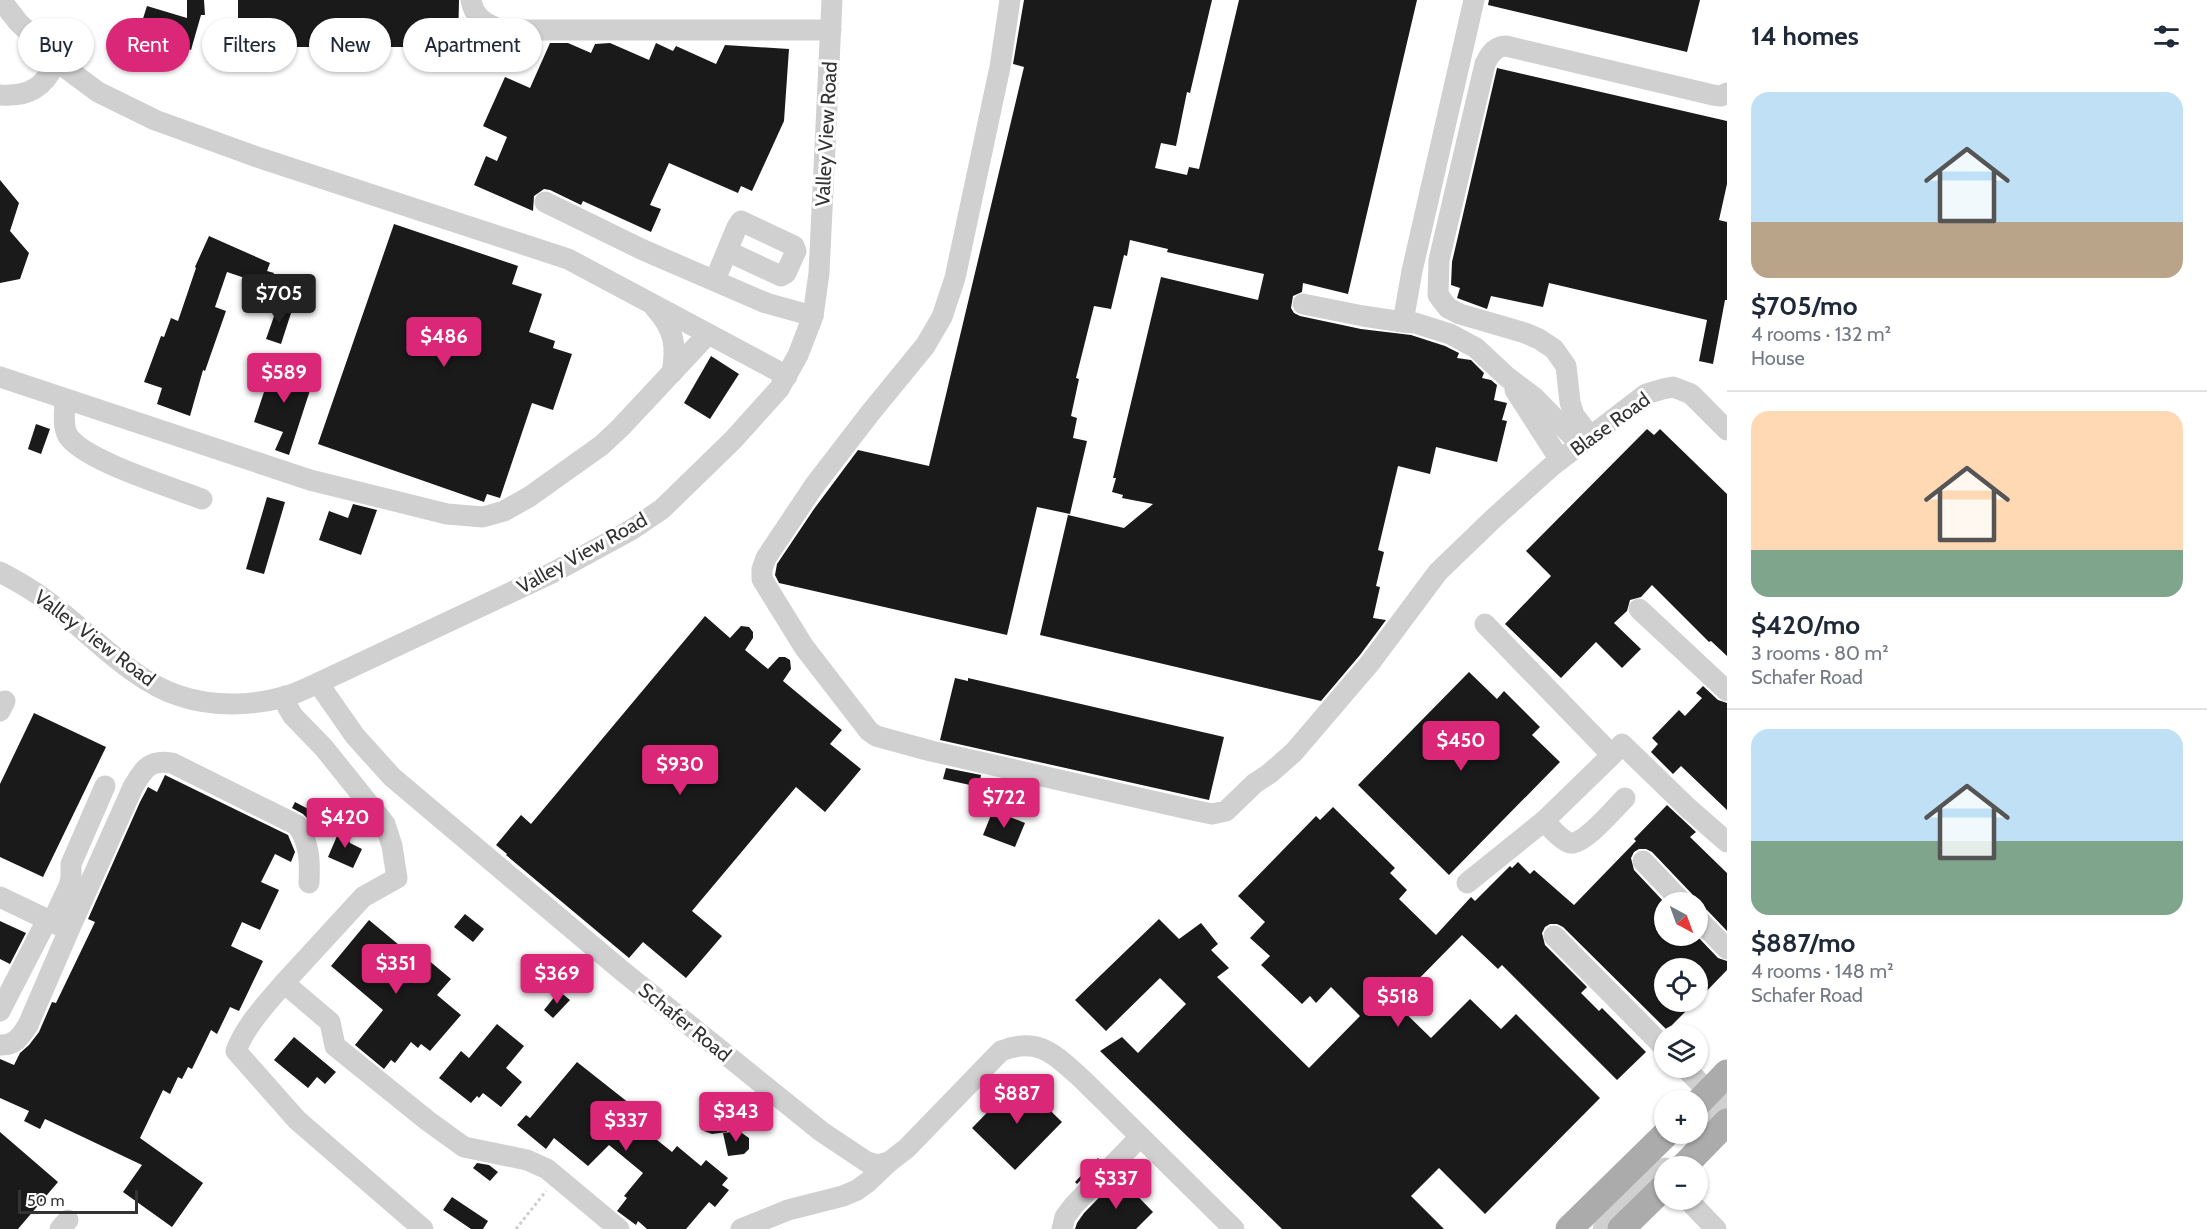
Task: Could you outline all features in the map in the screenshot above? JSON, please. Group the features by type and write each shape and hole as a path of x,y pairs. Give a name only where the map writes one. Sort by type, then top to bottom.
{"main road":[{"path":"1694,1156 1727,1122"},
{"path":"1569,1229 1656,1144"},
{"path":"1620,1229 1654,1196"}],"street":[{"path":"1,0 18,22"},
{"path":"471,0 477,17 501,30 831,30"},
{"name":"Valley View Road","path":"0,572 44,598 110,653 151,683 180,696 214,703 250,704 285,696 318,683 552,573 631,530 662,509 703,471 779,389 798,355 813,316 819,273 832,0"},
{"name":"Blase Road","path":"1010,0 1000,67 955,278 942,318 925,346 814,486 766,558 762,569 762,579 804,647 869,731 876,736 931,751 1176,807 1212,814 1226,812 1248,789 1294,752 1370,663 1438,572 1493,519 1585,440 1646,394 1673,387 1691,394 1727,430"},
{"path":"1403,322 1412,271 1474,0"},
{"path":"1585,440 1570,402 1566,366 1554,349 1525,333 1460,314 1448,308 1438,295 1439,260 1485,64 1493,51 1506,46 1713,95 1727,93"},
{"path":"0,95 27,93 41,85 52,72"},
{"path":"72,72 98,92 155,120 260,158 568,259 787,375"},
{"path":"545,202 641,249 778,308 813,316"},
{"path":"715,280 727,251"},
{"path":"650,302 666,322 676,345 672,373"},
{"path":"1303,304 1403,322 1437,330 1465,341 1585,440"},
{"path":"0,377 310,480 447,514 483,517 504,511 529,496 602,445 708,334"},
{"path":"1507,377 1556,463"},
{"path":"65,399 64,424 68,435 79,447 97,458 202,499"},
{"path":"1639,609 1727,691"},
{"path":"1485,624 1612,755"},
{"name":"Schafer Road","path":"318,683 355,736 392,777 621,970 822,1132 867,1162 878,1165 889,1162"},
{"path":"285,696 286,706 293,716 324,748 386,824 397,878 363,897 261,1009 236,1051 297,1120 423,1229"},
{"path":"1467,883 1544,821 1622,744 1727,842"},
{"path":"0,1011 56,924 133,787 144,770 153,762 172,763 297,825 304,835 310,857 309,883"},
{"path":"0,1045 9,1046 20,1038 28,1024 69,886 71,864 105,786"},
{"path":"1544,821 1568,842 1573,843 1582,840 1625,798"},
{"path":"1643,861 1673,892"},
{"path":"0,897 56,924"},
{"path":"1708,929 1727,949"},
{"path":"1554,936 1654,1037"},
{"path":"284,983 330,1022 335,1046 428,1121 464,1147 527,1161 547,1169 619,1229"},
{"path":"741,1229 788,1210 843,1196 857,1190 907,1148 1002,1051 1016,1045 1035,1045 1058,1058 1234,1229"},
{"path":"1698,1078 1715,1092 1708,1109"},
{"path":"1062,1229 1065,1217 1074,1205 1140,1137"},
{"path":"1677,1156 1689,1144"},
{"path":"1603,1229 1654,1180"},
{"path":"1683,1210 1696,1229"},
{"path":"1696,1210 1716,1229"}],"path":[{"path":"516,1229 557,1178"}],"building":[{"path":"187,0 204,0 205,15 201,15 191,50 190,18 187,18"},
{"path":"238,0 459,0 459,18 403,18 403,47 391,47 391,18 309,18 309,47 297,47 297,18 238,18"},
{"path":"1024,0 1212,0 1190,93 1187,92 1176,146 1161,143 1155,168 1187,175 1189,167 1199,169 1239,0 1417,0 1348,294 1303,283 1302,292 1293,296 1291,308 1300,316 1361,329 1411,335 1459,353 1457,358 1471,360 1484,373 1482,378 1491,380 1497,385 1494,400 1507,403 1502,420 1507,421 1497,462 1436,447 1430,474 1398,466 1378,550 1384,552 1376,586 1380,587 1373,618 1386,620 1321,701 1040,635 1068,515 1124,528 1153,504 1122,498 1123,495 1112,492 1116,478 1113,478 1161,277 1258,300 1264,274 1167,252 1168,249 1130,240 1127,256 1124,255 1111,309 1094,306 1076,378 1079,379 1071,416 1077,418 1073,438 1087,441 1070,514 1037,507 1007,635 779,583 775,575 777,564 858,450 929,466 1024,67 1013,64"},
{"path":"1489,0 1700,0 1687,52 1488,5"},
{"path":"147,6 187,18 143,18"},
{"path":"550,43 568,43 591,53 595,44 610,43 649,60 656,43 673,51 676,46 716,64 725,45 789,49 784,121 752,191 741,186 738,193 669,163 650,205 661,209 651,232 583,201 581,205 550,190 544,189 534,196 533,211 474,185 486,156 497,161 507,137 483,126 505,77 530,88 537,72 542,72 542,61"},
{"path":"1497,68 1727,121 1727,184 1719,220 1727,222 1727,300 1725,300 1713,364 1699,361 1707,320 1549,283 1543,307 1491,296 1487,309 1457,298 1460,288 1451,285 1452,262"},
{"path":"0,180 19,203 10,231 29,253 20,279 0,283"},
{"path":"394,224 518,266 512,284 542,294 529,332 555,341 553,348 572,354 553,410 532,403 500,498 487,494 484,502 318,444"},
{"path":"209,236 270,263 267,271 274,273 269,286 227,272 215,307 226,311 205,371 203,370 190,416 157,404 162,388 144,382 161,336 164,337 171,318 178,321 195,267"},
{"path":"278,305 292,310 281,344 266,339"},
{"path":"711,356 739,374 710,419 684,403"},
{"path":"280,358 294,364 290,374 313,381 289,455 275,450 283,432 254,422 272,368 275,369"},
{"path":"36,424 50,429 41,454 28,449"},
{"path":"1647,429 1654,435 1660,429 1727,494 1727,656 1711,641 1709,642 1652,585 1641,597 1630,600 1627,611 1614,623 1641,649 1622,668 1596,642 1561,678 1505,624 1551,576 1526,551"},
{"path":"267,497 285,502 264,574 246,569"},
{"path":"353,504 377,510 361,555 319,540 329,511 348,518"},
{"path":"705,616 730,638 741,626 749,627 753,632 753,638 745,650 768,669 779,657 790,660 791,669 783,681 842,730 830,744 861,769 825,812 796,787 692,911 722,936 686,978 643,942 629,958 496,845 521,815 531,824"},
{"path":"1469,672 1497,699 1504,691 1540,727 1532,735 1560,762 1449,875 1358,785"},
{"path":"955,678 968,681 968,678 1224,737 1209,800 940,740"},
{"path":"1703,686 1718,700 1727,703 1727,810 1681,766 1673,774 1651,752 1658,744 1652,738 1679,710 1685,716 1702,698 1696,693"},
{"path":"34,713 106,747 43,877 0,857 0,784"},
{"path":"946,768 981,775 979,787 943,779"},
{"path":"165,775 288,835 295,852 291,862 275,854 261,882 279,890 260,930 242,922 231,946 263,961 239,1011 230,1007 217,1034 211,1030 192,1069 188,1067 182,1079 178,1077 170,1094 163,1090 140,1138 203,1183 172,1227 123,1192 142,1165 45,1119 40,1129 24,1121 29,1111 0,1098 0,1059 14,1065 20,1053 39,1032 52,1002 56,1003 95,922 88,919 140,802 148,787 157,792"},
{"path":"295,802 314,812 310,821 292,808"},
{"path":"1667,805 1696,832 1690,837 1727,873 1727,931 1708,911 1708,892 1690,892 1652,852 1646,849 1634,852 1631,858 1634,870 1655,892 1654,946 1707,946 1718,958 1727,961 1727,970 1708,990 1708,958 1654,958 1654,1012 1685,1012 1673,1024 1661,1024 1563,927 1550,924 1545,927 1542,933 1545,945 1587,987 1581,993 1599,1011 1602,1008 1646,1052 1617,1080 1502,965 1498,969 1462,935 1395,1003 1431,1038 1470,999 1501,1029 1516,1014 1600,1098 1485,1214 1439,1168 1411,1196 1444,1229 1282,1229 1100,1051 1122,1037 1138,1053 1186,1004 1160,978 1106,1031 1075,1000 1159,919 1179,939 1201,923 1218,944 1211,950 1229,968 1217,977 1309,1068 1360,1016 1331,987 1316,1003 1310,996 1302,1004 1261,965 1270,956 1250,938 1265,922 1238,896 1316,816 1320,820 1333,807 1395,868 1390,873 1407,890 1399,899 1436,935 1471,897 1475,901 1510,866 1512,868 1518,862 1530,874 1534,870 1574,905 1636,841 1634,839"},
{"path":"993,810 1025,823 1015,847 983,835"},
{"path":"343,822 350,843 362,849 353,868 328,857"},
{"path":"465,914 484,929 473,942 454,927"},
{"path":"369,920 423,965 427,959 451,979 437,995 461,1015 430,1051 421,1044 418,1048 411,1042 395,1063 391,1060 384,1069 355,1045 383,1010 331,966"},
{"path":"0,921 26,933 10,964 0,959"},
{"path":"559,991 570,1000 553,1018 544,1010"},
{"path":"497,1024 524,1046 506,1068 522,1082 501,1107 483,1093 471,1103 439,1078 461,1051 469,1058"},
{"path":"294,1037 336,1072 325,1084 317,1077 308,1088 274,1060"},
{"path":"577,1062 634,1107 623,1120 642,1136 646,1131 672,1152 677,1146 701,1166 706,1160 728,1178 722,1185 729,1190 715,1207 709,1202 686,1229 647,1229 638,1221 636,1225 617,1211 627,1198 624,1196 643,1173 609,1145 588,1166 554,1138 546,1149 517,1125 526,1115 530,1118"},
{"path":"1019,1080 1062,1122 1015,1170 972,1128"},
{"path":"705,1105 722,1114 727,1132 712,1134 704,1131 700,1120"},
{"path":"739,1131 749,1138 749,1149 744,1154 728,1156 723,1133"},
{"path":"0,1132 58,1182 18,1229 0,1229"},
{"path":"1098,1158 1100,1160 1077,1184 1075,1182"},
{"path":"477,1163 489,1165 498,1172 490,1181 473,1168"},
{"path":"1119,1177 1153,1212 1136,1229 1075,1229 1084,1213"},
{"path":"452,1197 488,1221 483,1229 471,1229 443,1210"}]}
